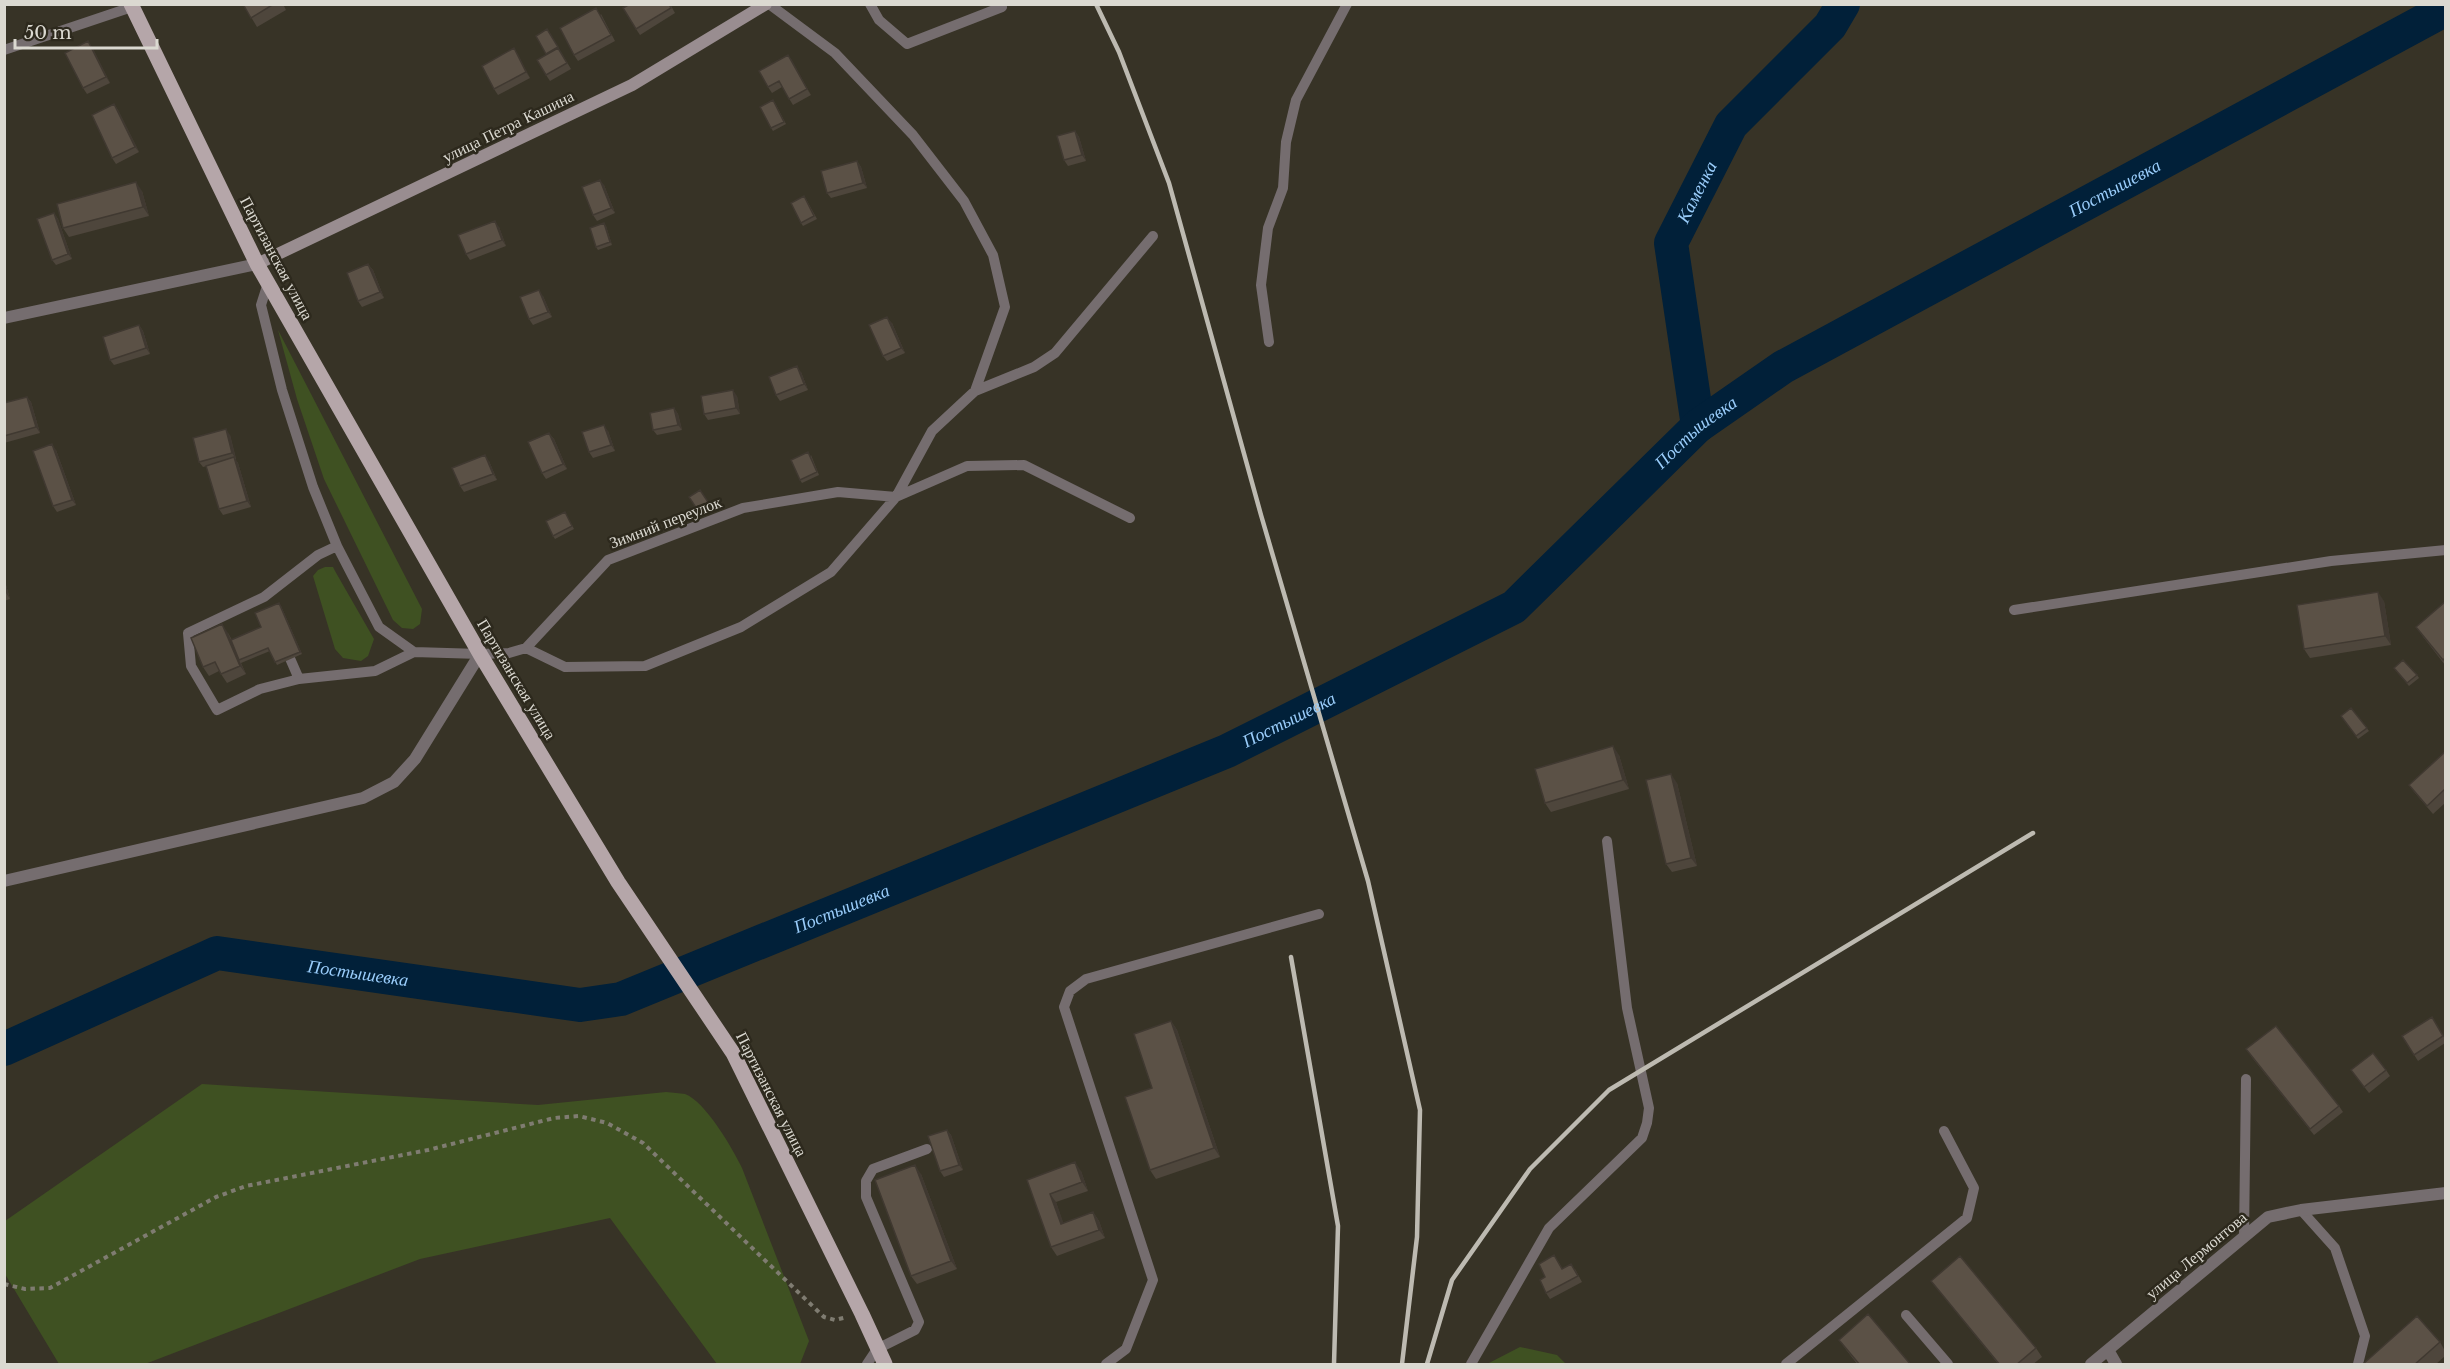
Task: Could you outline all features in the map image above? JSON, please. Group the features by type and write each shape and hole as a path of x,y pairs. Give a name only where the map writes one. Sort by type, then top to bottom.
{"main road":[{"name":"улица Петра Кашина","path":"257,264 632,85 768,4"},
{"name":"Партизанская улица","path":"132,6 257,264 480,654 618,882 733,1053 885,1365"}],"street":[{"path":"4,318 257,264"},
{"path":"4,881 363,798 394,782 415,759 480,654"},
{"name":"улица Лермонтова","path":"2091,1365 2268,1217 2301,1210 2445,1193"},
{"path":"2108,1350 2116,1365"}],"lane":[{"path":"768,4 835,53 913,135 964,201 993,255 1005,306 975,391"},
{"path":"870,4 879,20 907,44 1002,7"},
{"path":"1269,342 1261,285 1268,228 1283,188 1286,142 1296,100 1347,4"},
{"path":"4,50 132,6"},
{"path":"337,546 318,555 266,602 188,633 191,666 217,710 260,689 299,679 375,670 414,652 509,653 526,648 565,667 645,666 730,631 831,572 896,497 932,432 975,391 1034,367 1055,353 1153,236"},
{"path":"268,283 261,305 282,390 313,487 337,546 379,627 414,652"},
{"path":"896,497 967,466 1024,465 1130,518"},
{"name":"Зимний переулок","path":"526,648 608,560 743,508 838,492 896,497"},
{"path":"2014,610 2331,561 2445,550"},
{"path":"281,638 299,679"},
{"path":"1471,1365 1549,1228 1642,1138 1647,1123 1649,1108 1627,1008 1607,841"},
{"path":"1106,1365 1126,1349 1153,1280 1064,1006 1070,991 1086,979 1319,914"},
{"path":"2244,1237 2246,1079"},
{"path":"1786,1365 1968,1218 1974,1188 1944,1131"},
{"path":"867,1365 877,1349 915,1330 919,1322 866,1197 866,1181 873,1169 927,1149"},
{"path":"2301,1210 2335,1248 2366,1336 2358,1365"},
{"path":"1906,1315 1948,1365"}],"path":[{"path":"4,1284 25,1289 50,1288 216,1197 246,1186 428,1150 554,1118 579,1116 607,1123 643,1143 824,1317 835,1320 862,1314"}],"green space":[{"path":"278,330 422,609 420,624 413,629 402,628 393,620 324,479 297,399"},
{"path":"325,567 333,567 374,639 368,656 361,661 343,658 335,649 313,576"},
{"path":"202,1084 538,1105 666,1092 685,1094 693,1098 709,1115 742,1168 809,1341 800,1364 717,1364 610,1218 420,1259 145,1364 59,1364 5,1274 5,1221"},
{"path":"1520,1347 1557,1355 1566,1364 1487,1364"}],"building":[{"path":"243,4 274,4 251,18"},
{"path":"630,4 669,4 671,8 636,29 623,8"},
{"path":"596,8 611,35 574,55 560,28"},
{"path":"547,29 558,47 546,54 536,36"},
{"path":"88,41 106,77 83,88 65,53"},
{"path":"514,48 526,72 494,89 482,66"},
{"path":"558,48 567,63 546,75 537,60"},
{"path":"788,55 807,89 789,99 779,81 768,87 759,71"},
{"path":"773,100 784,122 771,128 760,107"},
{"path":"114,104 135,147 112,158 92,115"},
{"path":"1075,131 1082,155 1064,160 1057,136"},
{"path":"857,161 863,183 827,193 821,171"},
{"path":"600,180 611,208 593,215 582,187"},
{"path":"136,182 143,207 63,228 57,204"},
{"path":"804,196 814,216 801,223 791,203"},
{"path":"54,213 68,254 52,260 37,219"},
{"path":"495,221 502,240 466,254 458,235"},
{"path":"604,223 610,242 596,247 590,228"},
{"path":"368,264 380,292 358,301 347,273"},
{"path":"539,290 548,312 529,319 520,297"},
{"path":"887,317 901,348 883,356 869,325"},
{"path":"139,325 146,348 110,360 103,337"},
{"path":"797,366 804,384 776,395 769,377"},
{"path":"733,390 736,408 704,414 701,396"},
{"path":"27,397 36,427 4,436 4,403"},
{"path":"674,408 678,425 653,430 650,413"},
{"path":"604,425 611,445 589,452 582,432"},
{"path":"226,429 232,453 199,462 193,438"},
{"path":"549,433 563,464 542,473 528,442"},
{"path":"52,444 72,500 53,506 33,451"},
{"path":"808,452 817,472 800,480 791,460"},
{"path":"485,455 493,474 460,486 452,468"},
{"path":"234,457 247,501 219,509 206,466"},
{"path":"700,490 710,505 699,512 689,497"},
{"path":"565,512 572,526 553,536 546,521"},
{"path":"2378,592 2385,636 2304,649 2297,605"},
{"path":"2445,602 2445,658 2443,660 2416,627"},
{"path":"279,603 300,652 275,662 268,648 239,660 231,640 261,627 255,613"},
{"path":"222,624 240,666 221,674 215,662 203,667 191,638"},
{"path":"2403,660 2417,675 2407,683 2394,668"},
{"path":"2351,708 2367,728 2356,736 2341,716"},
{"path":"1613,746 1623,780 1545,803 1535,769"},
{"path":"2445,752 2445,789 2427,806 2409,785"},
{"path":"1671,774 1691,858 1666,864 1646,780"},
{"path":"2432,1017 2443,1036 2414,1055 2402,1036"},
{"path":"1171,1021 1214,1148 1150,1170 1125,1097 1152,1088 1134,1034"},
{"path":"2276,1026 2339,1106 2310,1129 2246,1049"},
{"path":"2373,1053 2386,1070 2364,1087 2351,1070"},
{"path":"947,1130 959,1165 940,1171 928,1136"},
{"path":"1075,1162 1082,1182 1050,1194 1061,1224 1093,1212 1099,1230 1051,1247 1027,1180"},
{"path":"915,1165 951,1261 911,1276 875,1180"},
{"path":"1554,1255 1562,1269 1571,1264 1578,1276 1546,1293 1540,1280 1545,1277 1539,1264"},
{"path":"1960,1256 2036,1348 2016,1365 2000,1365 1931,1281"},
{"path":"1868,1314 1911,1365 1860,1365 1839,1340"},
{"path":"2417,1316 2440,1342 2414,1365 2362,1365"}],"waterway":[{"name":"Каменка","path":"1698,426 1671,243 1731,125 1830,26 1843,4"},
{"name":"Постышевка","path":"4,1049 217,953 580,1005 621,999 1227,751 1514,607 1698,426 1783,367 2446,9"}],"railway":[{"path":"1096,4 1119,52 1169,183 1261,515 1368,881 1420,1110 1417,1237 1402,1364"},
{"path":"1427,1364 1452,1280 1530,1169 1609,1090 2033,833"},
{"path":"1291,957 1338,1226 1334,1364"}]}
